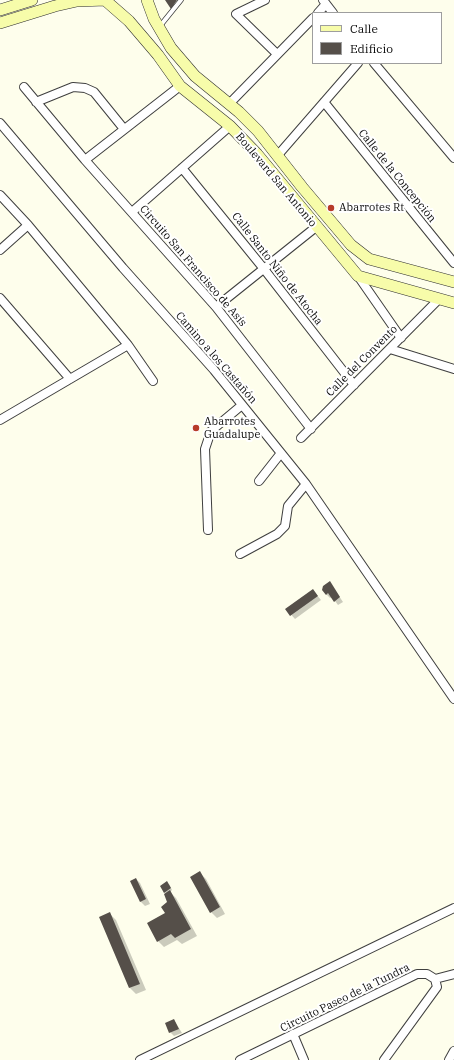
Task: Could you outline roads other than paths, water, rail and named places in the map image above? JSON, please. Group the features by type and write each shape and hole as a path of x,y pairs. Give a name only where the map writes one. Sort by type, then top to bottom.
{"street":[{"path":"0,10 32,0"},
{"path":"0,23 55,6 77,1 105,0"},
{"name":"Boulevard San Antonio","path":"105,0 129,21 158,55 180,86 230,126 257,154 291,197 358,276"},
{"name":"Boulevard San Antonio","path":"147,0 159,28 171,48 195,76 258,131 302,187 351,245 369,259 454,282"},
{"path":"265,0 236,14 277,54"},
{"path":"319,12 324,2 333,12"},
{"path":"228,104 312,19"},
{"path":"278,155 357,64"},
{"path":"375,64 454,158"},
{"path":"84,160 180,86"},
{"name":"Circuito San Francisco de Asís","path":"24,87 84,160 216,307 310,429"},
{"path":"36,102 73,88 85,88 94,92 124,129"},
{"path":"204,106 214,93"},
{"name":"Calle de la Concepción","path":"324,102 454,263"},
{"name":"Camino a los Castañón","path":"0,123 123,268 214,370 306,484 454,699"},
{"path":"132,212 230,126"},
{"name":"Calle Santo Niño de Atocha","path":"182,168 264,269 354,385"},
{"path":"291,197 302,187"},
{"path":"0,195 28,225 128,345 153,381"},
{"path":"0,250 28,225"},
{"path":"216,307 316,227"},
{"path":"358,276 454,303"},
{"path":"358,276 401,338"},
{"path":"0,298 70,380"},
{"name":"Calle del Convento","path":"301,438 439,299"},
{"path":"1,417 70,380 128,345"},
{"path":"390,348 454,369"},
{"path":"208,530 205,449 211,431 242,404"},
{"path":"259,481 281,453"},
{"path":"240,554 277,534 285,526 288,506 306,484"},
{"path":"140,1060 454,908"},
{"name":"Circuito Paseo de la Tundra","path":"240,1060 417,974 427,974 435,979"},
{"path":"384,1060 432,997 438,987 435,979 454,974"},
{"path":"293,1034 304,1060"},
{"path":"449,1060 454,1051"}],"lane":[{"path":"159,28 180,0"}],"place":[{"name":"Abarrotes Rt","path":"331,208"},
{"name":"Abarrotes Guadalupe","path":"196,428"}]}
